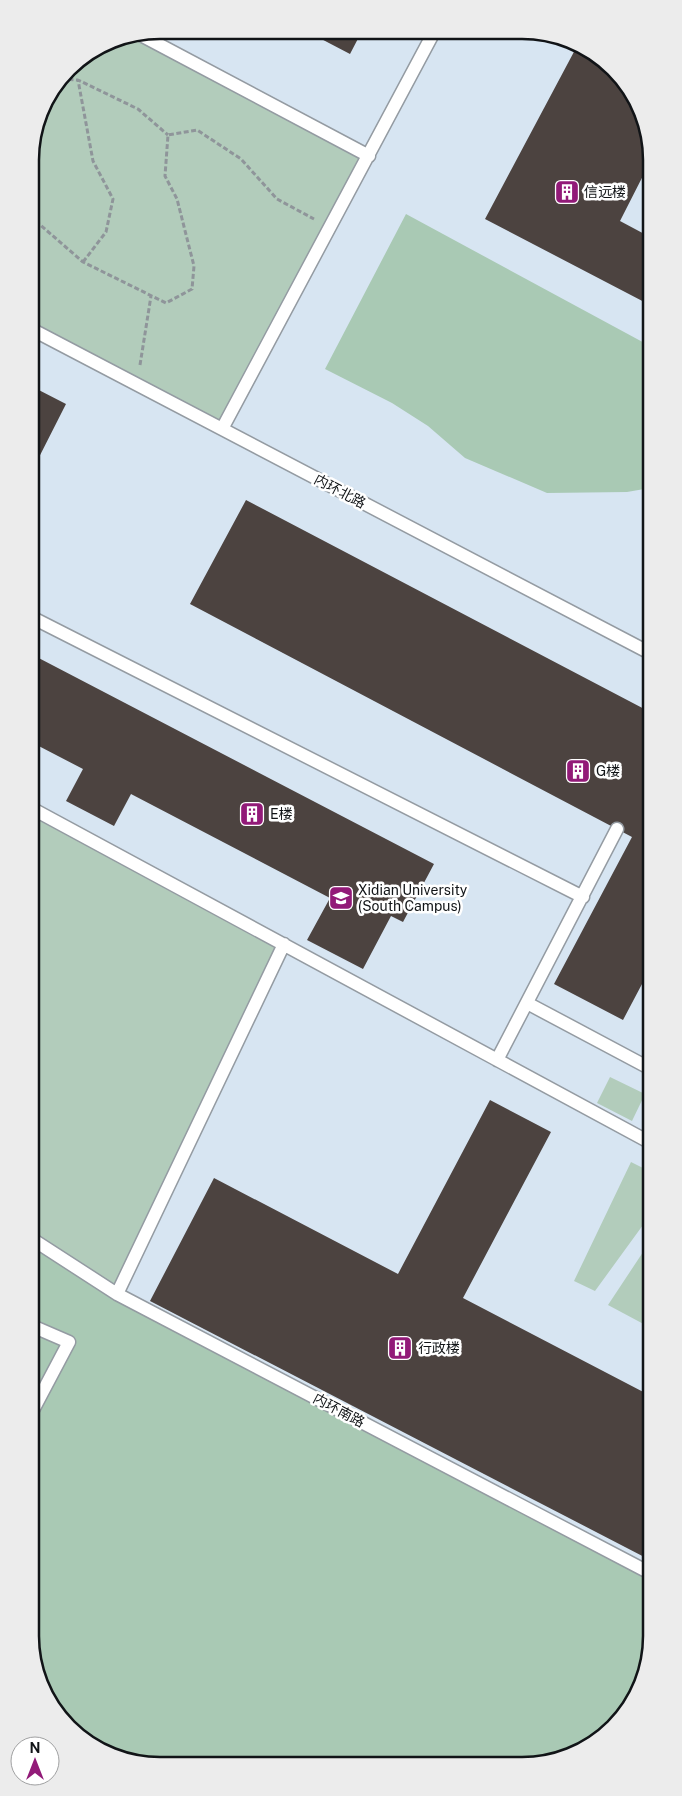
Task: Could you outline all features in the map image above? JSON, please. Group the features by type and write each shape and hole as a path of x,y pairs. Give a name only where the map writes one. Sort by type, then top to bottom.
{"lane":[{"path":"149,39 369,156"},
{"path":"222,429 430,39"},
{"name":"内环北路","path":"39,333 643,649"},
{"path":"39,621 583,897"},
{"path":"39,812 643,1139"},
{"path":"498,1060 617,829"},
{"path":"117,1294 284,944"},
{"path":"527,1003 643,1065"},
{"name":"内环南路","path":"39,1244 117,1294 643,1569"},
{"path":"39,1329 69,1342 39,1399"}],"path":[{"path":"70,80 78,80 138,108 168,135"},
{"path":"78,80 93,161 113,199 106,232 83,262"},
{"path":"168,135 197,130 241,159 277,200 330,227"},
{"path":"39,224 83,262 166,303 192,289 194,266 177,200 165,176 168,135"},
{"path":"137,385 151,296"}],"shaded area":[{"name":"Xidian University (South Campus)","path":"152,39 530,39 546,41 576,51 590,59 608,74 631,106 641,136 643,152 643,1644 641,1660 631,1690 623,1704 608,1722 583,1741 569,1748 546,1755 522,1757 160,1757 136,1755 106,1745 74,1722 59,1704 51,1690 41,1660 39,1636 39,152 43,128 51,106 64,86 80,69 99,55 113,48 136,41"}],"green space":[{"path":"149,39 369,156 222,429 39,333 39,152 43,128 55,99 80,69 99,55 113,48 136,41"},
{"path":"406,214 643,342 643,489 627,492 547,493 465,458 428,426 392,403 325,369"},
{"path":"39,812 284,944 117,1294 39,1251"},
{"path":"610,1077 643,1093 643,1098 632,1121 597,1103"},
{"path":"631,1162 643,1168 643,1225 595,1291 574,1281"},
{"path":"39,1247 643,1568 643,1644 641,1660 634,1683 623,1704 608,1722 583,1741 554,1753 522,1757 160,1757 136,1755 121,1751 106,1745 86,1732 74,1722 59,1704 45,1675 40,1652"},
{"path":"643,1252 643,1324 608,1305"}],"building":[{"path":"321,39 358,39 350,54"},
{"name":"信远楼","path":"575,50 590,59 608,74 627,99 637,121 641,136 643,176 620,221 643,233 643,301 485,219"},
{"path":"39,390 66,404 39,457"},
{"name":"G楼","path":"246,500 643,708 643,982 623,1020 554,984 632,837 190,604"},
{"name":"E楼","path":"39,658 434,864 403,922 391,916 363,969 307,940 330,898 131,794 114,826 66,801 83,769 39,746"},
{"name":"行政楼","path":"490,1100 551,1132 463,1298 643,1392 643,1556 150,1301 214,1178 398,1274"}],"place":[{"name":"信远楼","path":"567,192"},
{"name":"G楼","path":"578,771"},
{"name":"E楼","path":"252,814"},
{"name":"Xidian University (South Campus)","path":"341,898"},
{"name":"行政楼","path":"400,1348"}]}
